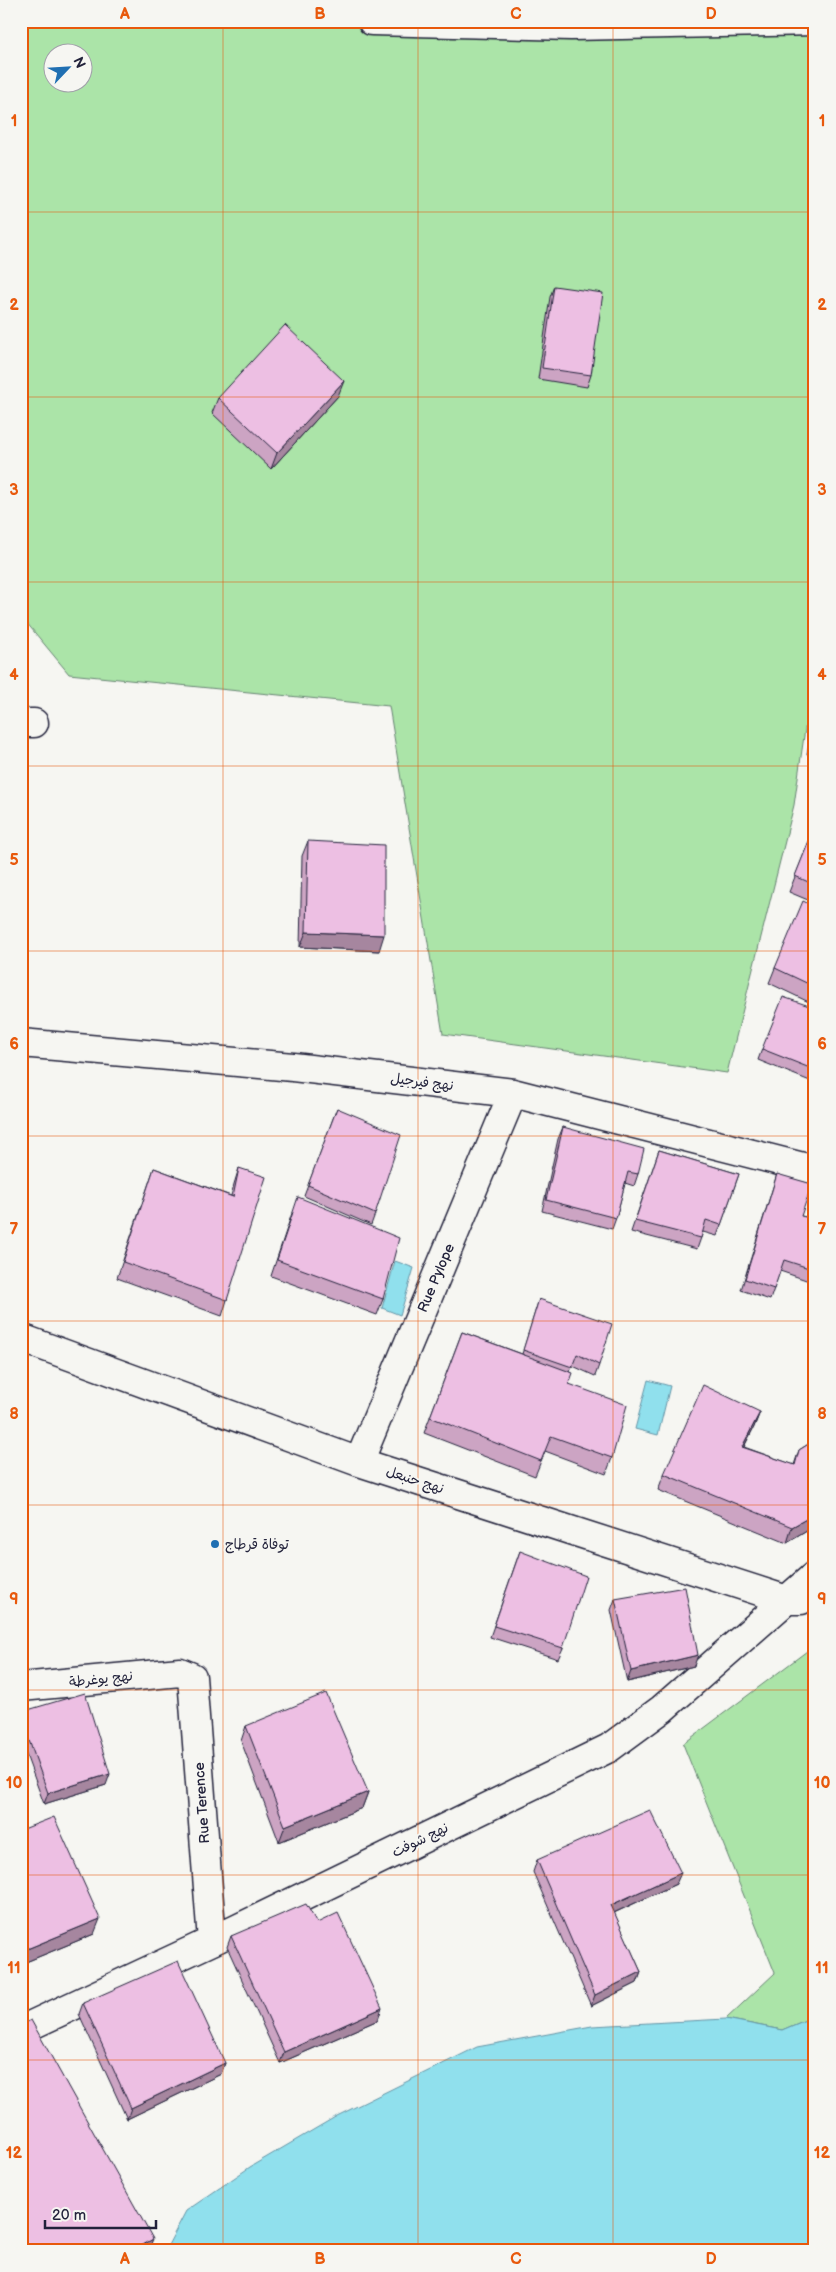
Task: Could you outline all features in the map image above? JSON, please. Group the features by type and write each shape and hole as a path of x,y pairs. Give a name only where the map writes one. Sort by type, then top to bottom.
{"street":[{"path":"372,21 571,26 815,21"},
{"name":"نهج فيرجيل","path":"21,1043 293,1067 513,1093 802,1166"},
{"name":"Rue Pylope","path":"359,1462 513,1093"},
{"path":"802,1166 815,1148"},
{"name":"نهج حنبعل","path":"21,1338 359,1462 787,1600 815,1600"},
{"name":"نهج شوفت","path":"21,2030 212,1941 610,1748 656,1714 815,1576"},
{"name":"Rue Terence","path":"180,1672 192,1677 194,1683 212,1941"},
{"name":"نهج يوغرطة","path":"21,1687 180,1672"}],"green space":[{"path":"21,21 815,31 815,660 794,805 727,1073 443,1034 389,706 69,674 21,616"},
{"path":"815,1645 815,2016 782,2030 726,2019 775,1973 683,1744"}],"water":[{"path":"395,1261 414,1268 400,1315 382,1308"},
{"path":"648,1380 670,1386 658,1435 635,1429"},
{"path":"815,2016 815,2251 165,2251 186,2211 250,2167 337,2116 477,2047 592,2026 726,2019 782,2030"}],"building":[{"path":"554,286 603,293 591,375 542,368"},
{"path":"285,325 344,381 277,453 218,398"},
{"path":"815,723 815,744 811,743"},
{"path":"815,826 815,885 795,876"},
{"path":"308,841 384,845 384,935 306,932"},
{"path":"803,901 815,907 815,987 775,968"},
{"path":"783,997 815,1008 815,1070 762,1049"},
{"path":"337,1108 401,1135 375,1214 308,1185"},
{"path":"563,1127 644,1149 638,1174 628,1172 616,1218 546,1200"},
{"path":"659,1150 739,1174 721,1225 706,1220 701,1238 635,1221"},
{"path":"154,1168 233,1197 239,1168 266,1177 227,1300 123,1262"},
{"path":"777,1174 812,1184 801,1216 815,1219 815,1270 784,1260 774,1289 745,1279"},
{"path":"298,1197 399,1238 383,1299 277,1260"},
{"path":"539,1299 612,1324 599,1365 577,1354 572,1367 523,1350"},
{"path":"462,1332 573,1373 569,1384 627,1405 612,1458 551,1436 541,1461 430,1417"},
{"path":"703,1385 760,1412 742,1447 795,1465 799,1450 815,1440 815,1514 792,1527 664,1474"},
{"path":"520,1551 586,1576 563,1648 494,1626"},
{"path":"685,1587 698,1655 631,1671 615,1599"},
{"path":"85,1693 110,1774 48,1793 21,1718 21,1712"},
{"path":"326,1693 368,1792 285,1826 246,1726"},
{"path":"650,1810 681,1873 611,1905 641,1972 595,1995 537,1860"},
{"path":"54,1817 100,1919 27,1949 21,1935 21,1830"},
{"path":"306,1904 317,1923 338,1913 382,2008 284,2052 231,1936"},
{"path":"178,1961 225,2063 131,2108 83,2003"},
{"path":"31,2020 153,2239 133,2251 21,2251 21,2025"}],"place":[{"name":"توفاة قرطاج","path":"215,1544"}]}
